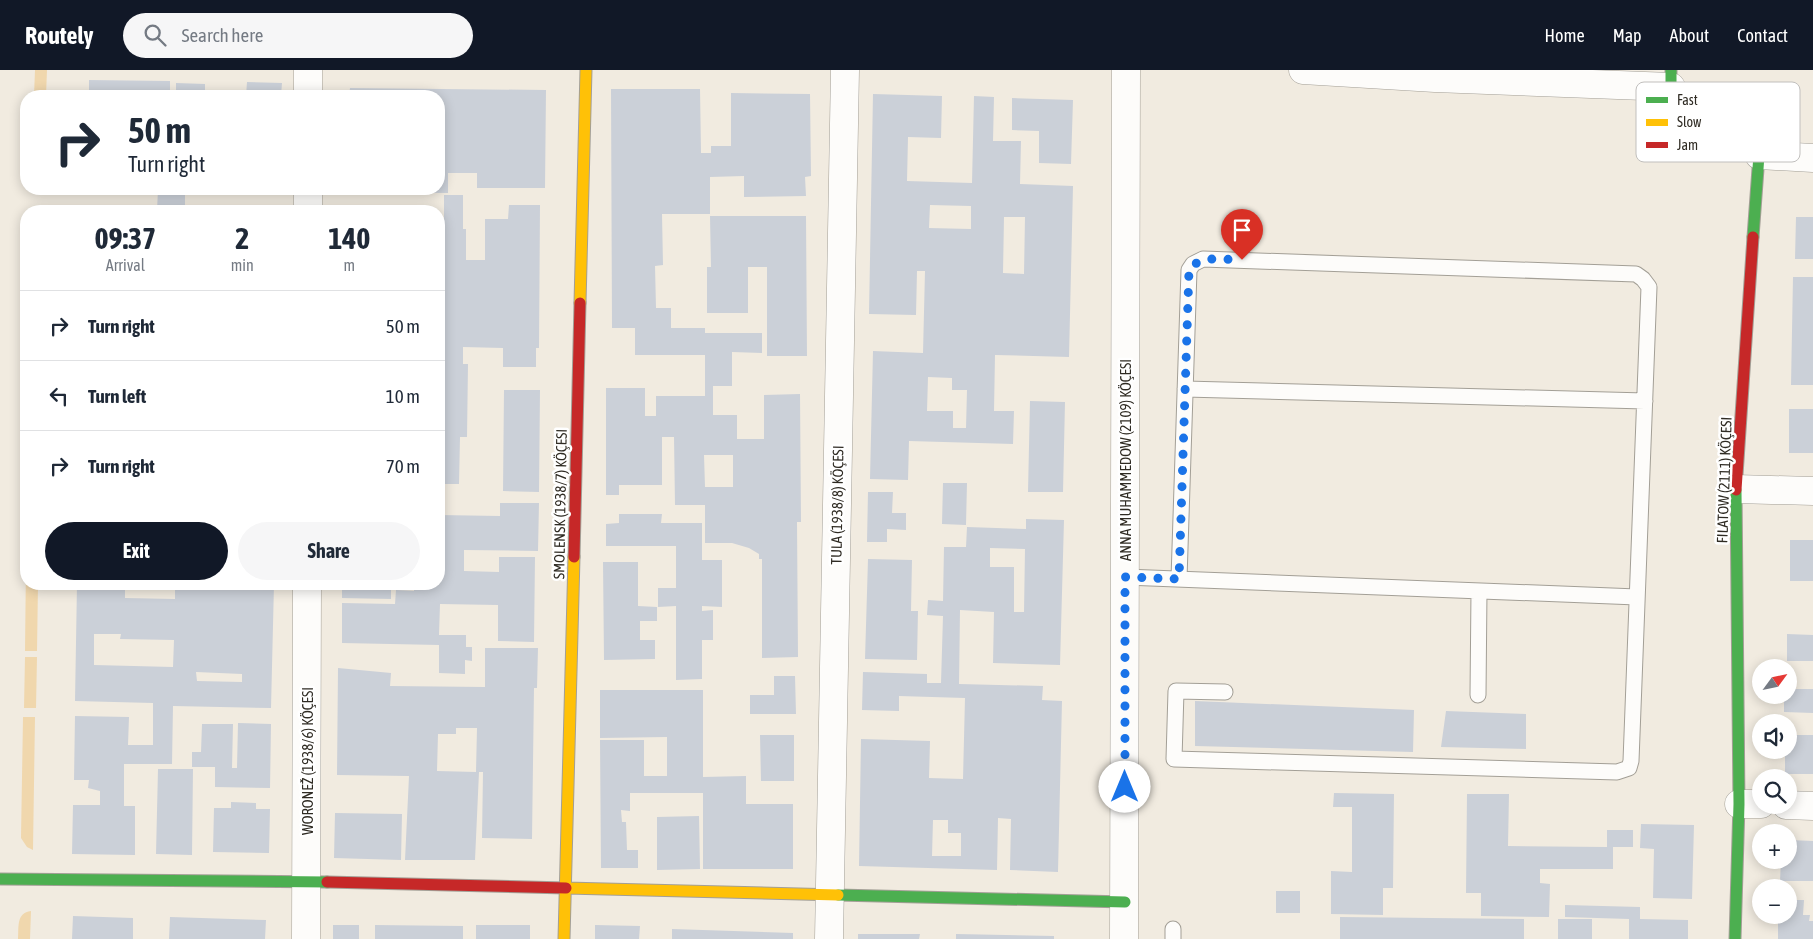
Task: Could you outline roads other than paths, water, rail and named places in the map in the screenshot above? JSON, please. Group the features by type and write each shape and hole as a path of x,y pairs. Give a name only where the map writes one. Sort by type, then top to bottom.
{"street":[{"path":"308,70 308,90"},
{"name":"SMOLENSK (1938/7) KÖÇESI","path":"564,939 586,70"},
{"name":"TULA (1938/8) KÖÇESI","path":"828,939 845,70"},
{"name":"ANNA MUHAMMEDOW (2109) KÖÇESI","path":"1124,939 1126,70"},
{"path":"1303,70 1671,79"},
{"path":"1800,157 1813,158"},
{"name":"FILATOW (2111) KÖÇESI","path":"1735,939 1750,804 1736,488 1759,162"},
{"path":"1736,488 1813,492"},
{"name":"WORONEŽ (1938/6) KÖÇESI","path":"306,939 307,590"},
{"path":"1797,805 1813,806"},
{"path":"0,879 306,881 1125,902"}],"lane":[{"path":"1179,579 1189,270 1193,264 1203,259 1636,274 1649,287 1631,761 1629,768 1623,771 1607,772 1174,759 1176,691 1225,692"},
{"path":"1185,389 1645,401"},
{"path":"1125,577 1637,597"},
{"path":"1478,695 1479,591"}]}
